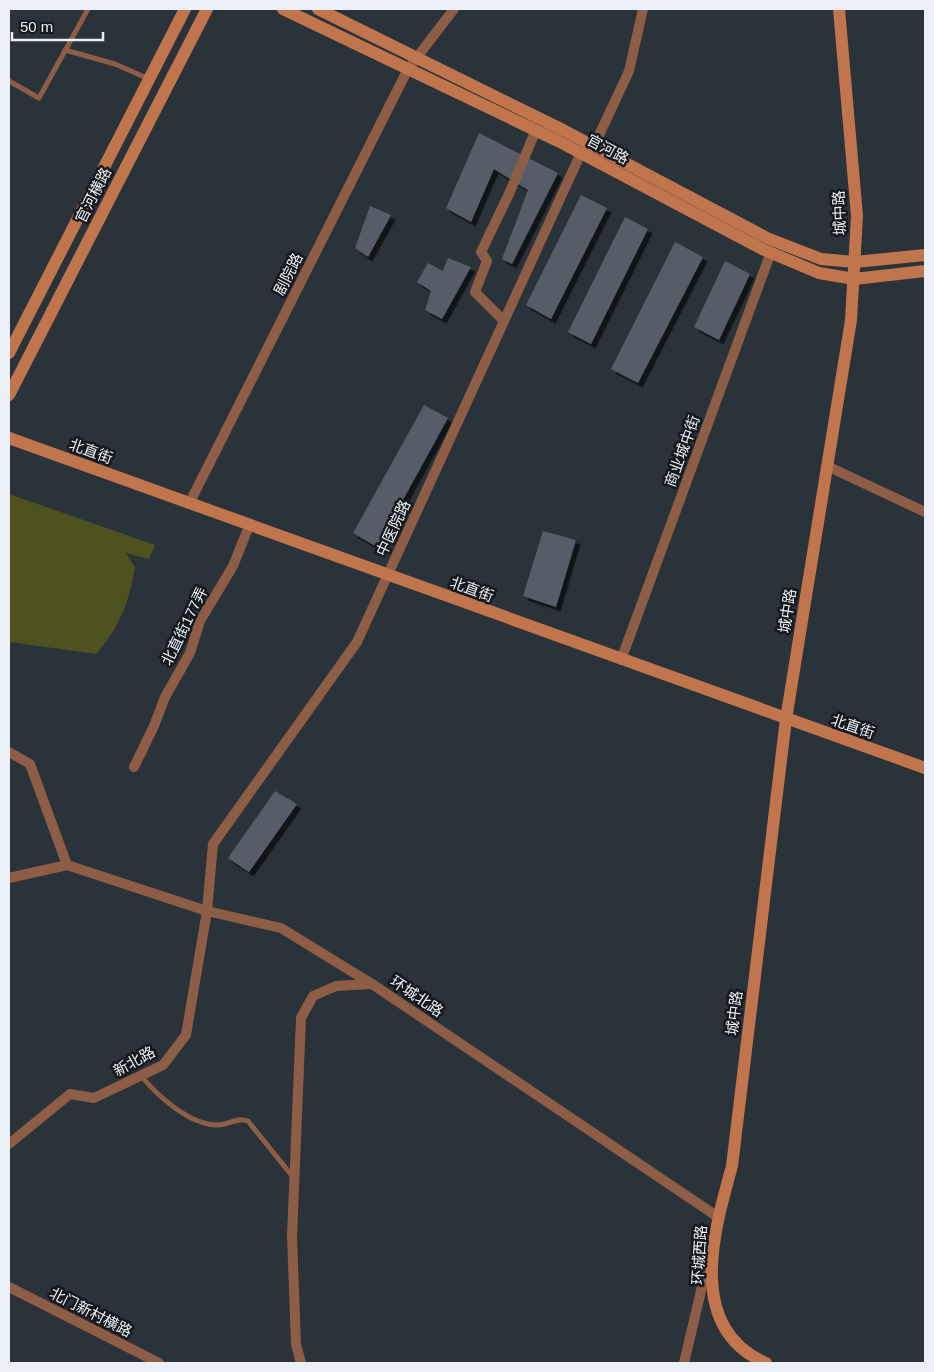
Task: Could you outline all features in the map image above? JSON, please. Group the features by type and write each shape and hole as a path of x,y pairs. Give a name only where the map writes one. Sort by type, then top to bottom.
{"main road":[{"name":"官河横路","path":"10,349 185,9"},
{"name":"官河横路","path":"9,395 207,9"},
{"name":"官河路","path":"283,9 536,130 771,252 819,273 854,279 925,271"},
{"name":"官河路","path":"318,9 594,146 767,238 821,259 855,262 925,255"},
{"name":"城中路","path":"718,1217 732,1166 786,719 851,320 857,216 839,9"},
{"name":"北直街","path":"9,438 925,768"},
{"name":"环城西路","path":"718,1217 711,1288 719,1320 736,1345 766,1363"}],"street":[{"name":"剧院路","path":"189,504 408,69 454,9"},
{"path":"582,153 594,146 629,72 643,9"},
{"path":"504,322 476,292 486,261 481,252 509,194 536,130"},
{"name":"中医院路","path":"207,911 213,844 358,642 582,153"},
{"name":"商业城中街","path":"621,660 771,252"},
{"path":"827,466 925,512"},
{"name":"北直街177弄","path":"134,767 154,726 164,697 190,653 200,621 233,566 250,526"},
{"path":"9,752 30,764 67,865 9,878"},
{"name":"环城北路","path":"67,865 207,911 281,928 372,984 718,1217"},
{"name":"新北路","path":"9,1144 70,1094 94,1098 163,1065 186,1035 207,911"},
{"path":"301,1363 296,1344 292,1236 301,1018 313,996 336,986 372,984"},
{"path":"684,1363 718,1217"},
{"name":"北门新村横路","path":"9,1286 159,1363"}],"lane":[{"path":"9,81 39,98 88,9"},
{"path":"66,50 115,64 149,79"},
{"path":"140,1076 172,1106 197,1119 217,1125 242,1119 248,1121 294,1178"}],"green space":[{"path":"9,494 155,545 149,559 126,553 135,567 130,592 117,624 96,654 9,642"}],"building":[{"path":"479,133 558,173 512,264 502,259 528,190 494,169 471,222 446,208"},
{"path":"581,195 607,208 551,319 526,305"},
{"path":"370,206 391,215 368,257 355,248"},
{"path":"625,217 648,229 591,344 568,332"},
{"path":"675,242 703,257 638,383 611,369"},
{"path":"448,258 471,267 442,319 425,310 431,291 417,282 428,263 443,271"},
{"path":"725,261 750,274 719,340 694,327"},
{"path":"424,405 448,418 377,547 353,533"},
{"path":"543,531 576,540 556,607 523,596"},
{"path":"275,791 297,804 249,872 228,858"}]}
